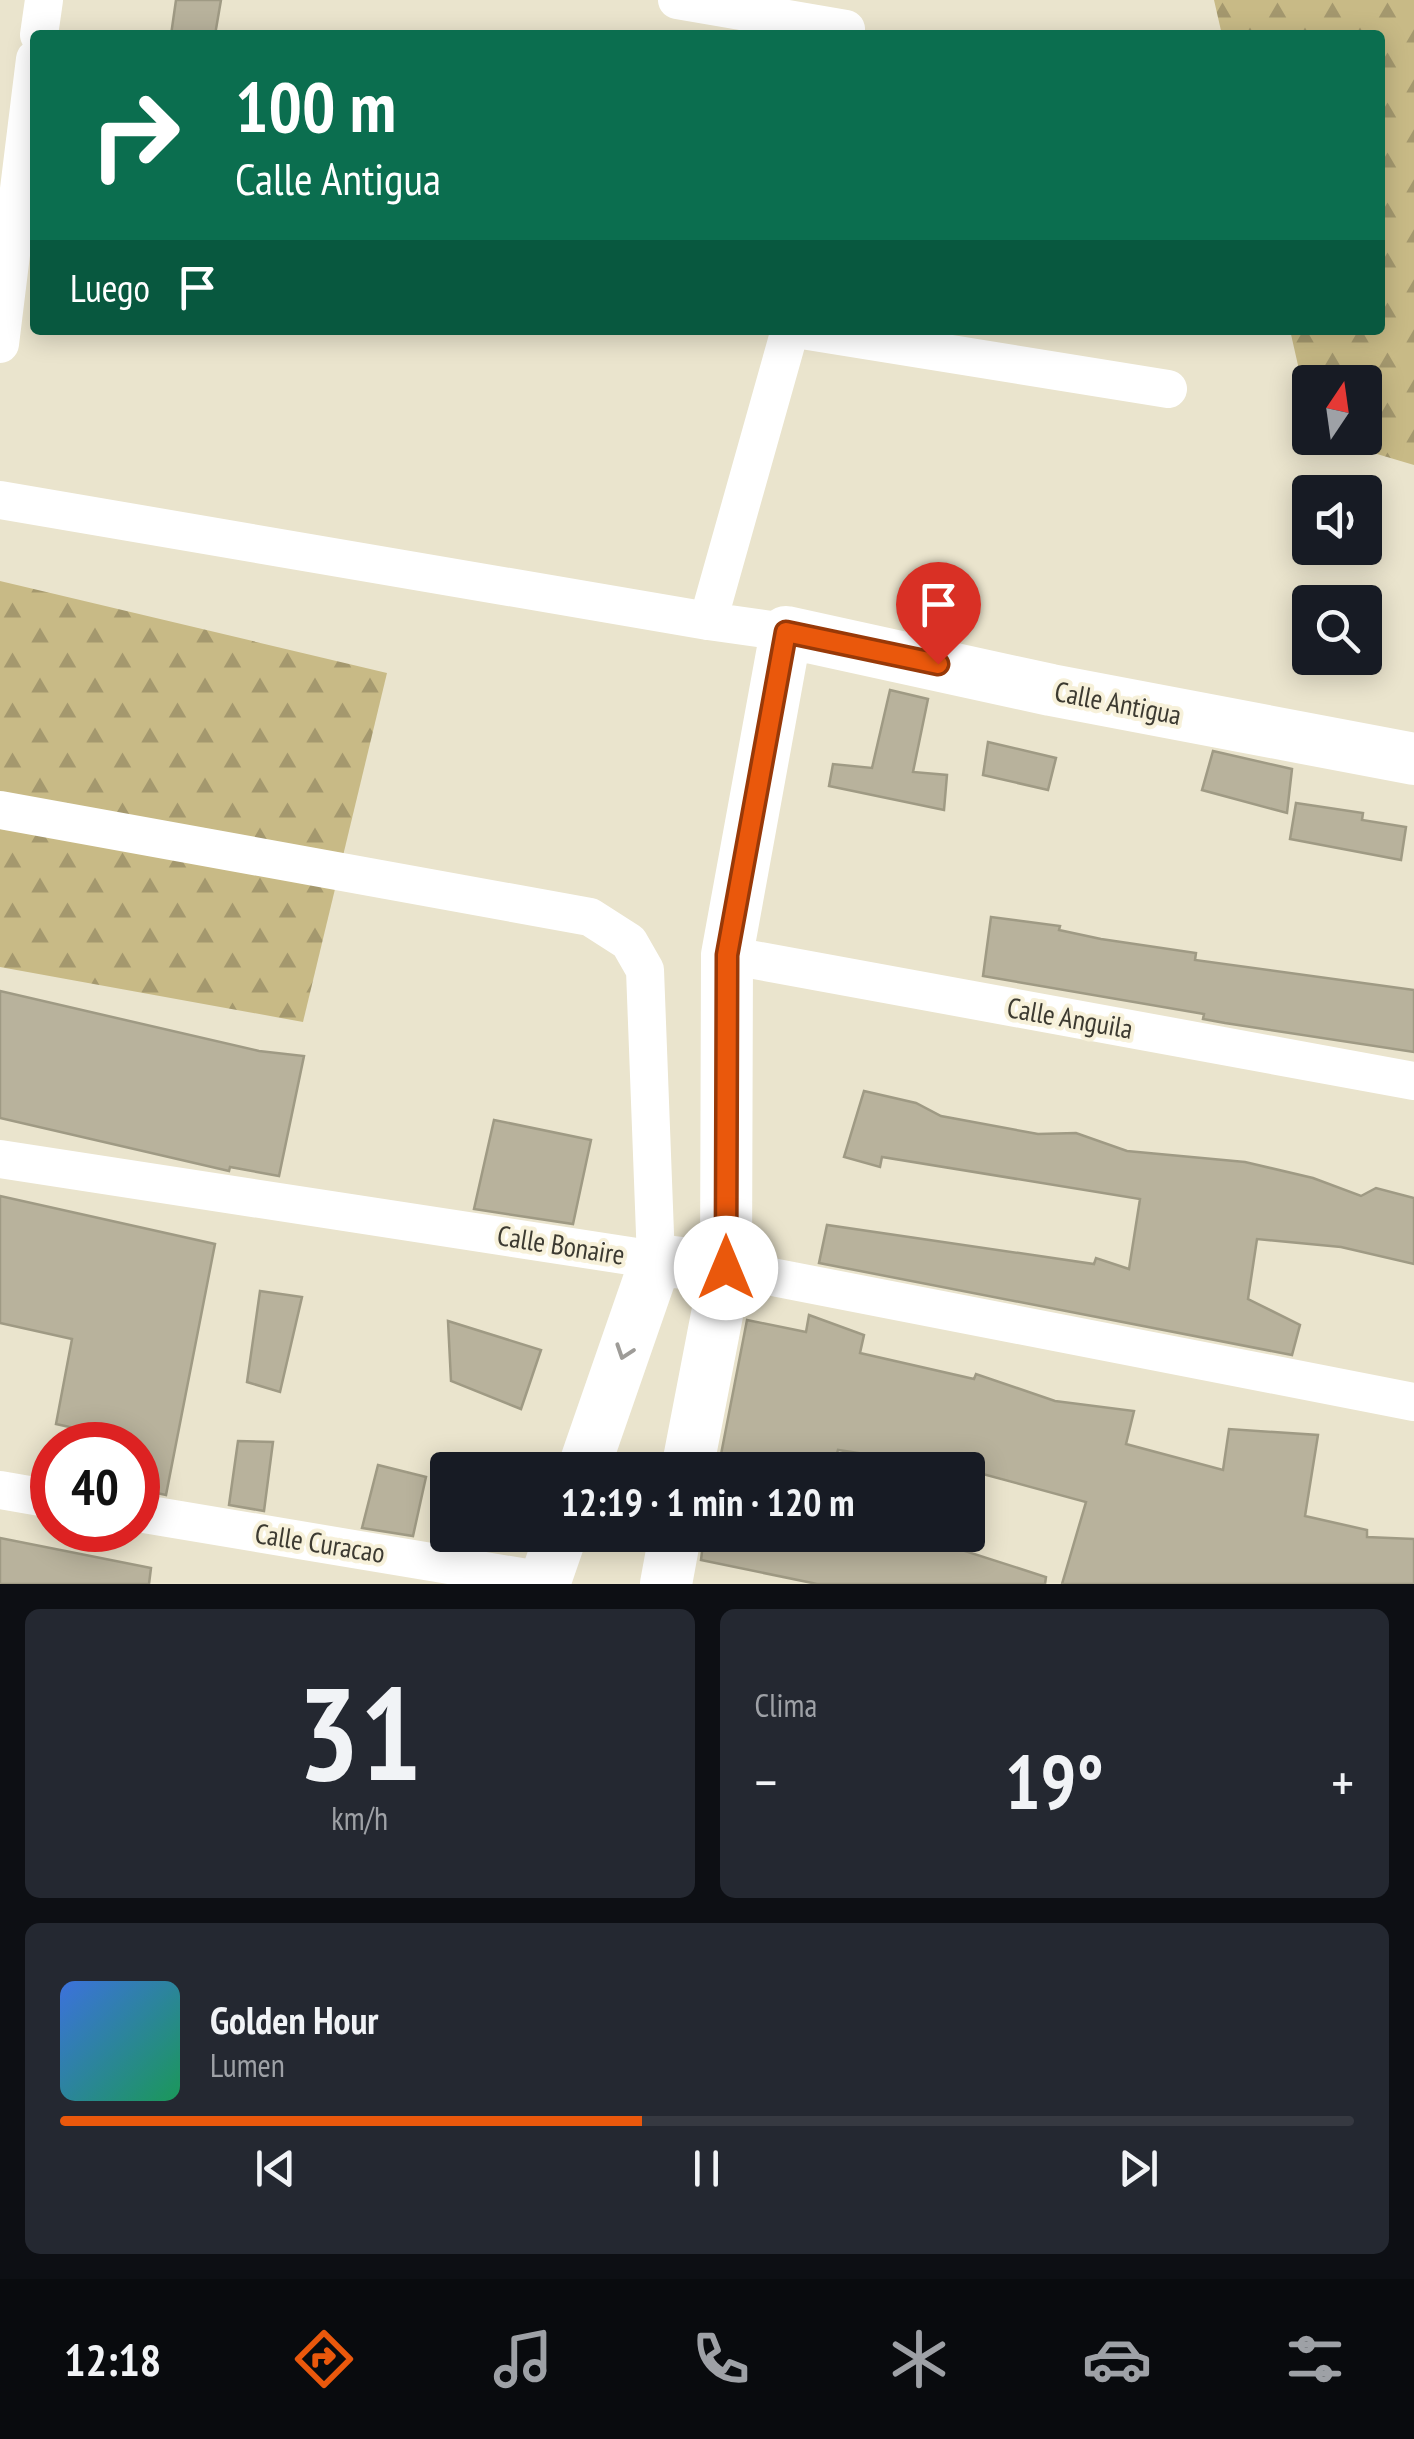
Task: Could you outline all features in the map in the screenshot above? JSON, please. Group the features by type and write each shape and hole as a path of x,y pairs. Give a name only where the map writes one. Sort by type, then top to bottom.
{"street":[{"path":"39,30 44,0"},
{"path":"677,0 847,21"},
{"path":"0,344 30,93"},
{"path":"708,621 789,335"},
{"path":"833,335 1168,389"},
{"path":"0,500 805,636 727,955 726,1268 690,1452"},
{"name":"Calle Antigua","path":"805,636 1051,690 1414,759"},
{"path":"0,810 590,917 629,942 644,970 656,1260 589,1452"},
{"name":"Calle Anguila","path":"727,955 1414,1081"},
{"name":"Calle Bonaire","path":"0,1159 726,1268 1414,1402"},
{"path":"0,1490 30,1495"},
{"name":"Calle Curacao","path":"160,1516 553,1571"},
{"path":"666,1584 672,1552"}],"green space":[{"path":"1214,0 1414,0 1414,465 1380,455 1382,365 1298,365 1291,335 1385,335 1385,30 1221,30"},
{"path":"0,581 387,673 303,1022 0,967"}],"building":[{"path":"176,0 221,0 216,30 172,30"},
{"path":"890,690 928,699 913,772 947,775 944,810 829,786 833,764 872,768"},
{"path":"988,742 1056,758 1048,790 983,775"},
{"path":"1213,751 1292,769 1287,813 1202,790"},
{"path":"1296,803 1363,813 1362,820 1406,827 1401,860 1290,839"},
{"path":"991,917 1060,926 1059,930 1101,939 1196,953 1195,960 1414,990 1414,1052 1225,1023 1203,1019 1204,1014 983,976"},
{"path":"0,991 259,1051 304,1056 279,1176 230,1167 229,1171 0,1118"},
{"path":"864,1091 916,1103 941,1116 1038,1134 1076,1133 1127,1151 1245,1162 1313,1178 1361,1196 1376,1188 1414,1198 1414,1264 1341,1247 1257,1239 1248,1299 1300,1325 1292,1355 819,1263 827,1225 1094,1264 1096,1258 1129,1269 1140,1199 882,1157 880,1167 844,1157"},
{"path":"494,1120 591,1140 573,1224 474,1209"},
{"path":"0,1196 215,1244 166,1495 160,1494 160,1422 56,1422 72,1339 0,1323"},
{"path":"260,1291 302,1297 280,1392 247,1382"},
{"path":"809,1315 864,1335 860,1353 974,1379 976,1374 1055,1401 1134,1411 1126,1444 1223,1470 1229,1429 1318,1435 1305,1516 1367,1530 1367,1537 1414,1539 1414,1584 1062,1584 1086,1502 985,1475 985,1452 721,1452 747,1320 806,1332"},
{"path":"448,1321 541,1350 521,1409 451,1381"},
{"path":"238,1441 273,1442 264,1511 229,1505"},
{"path":"378,1465 426,1477 413,1536 362,1528"},
{"path":"0,1538 30,1544 30,1552 70,1552 151,1568 149,1584 0,1584"},
{"path":"702,1552 968,1552 1046,1577 1045,1584 817,1584 701,1560"}],"route":[{"path":"726,1268 727,955 786,632 938,664"}]}
